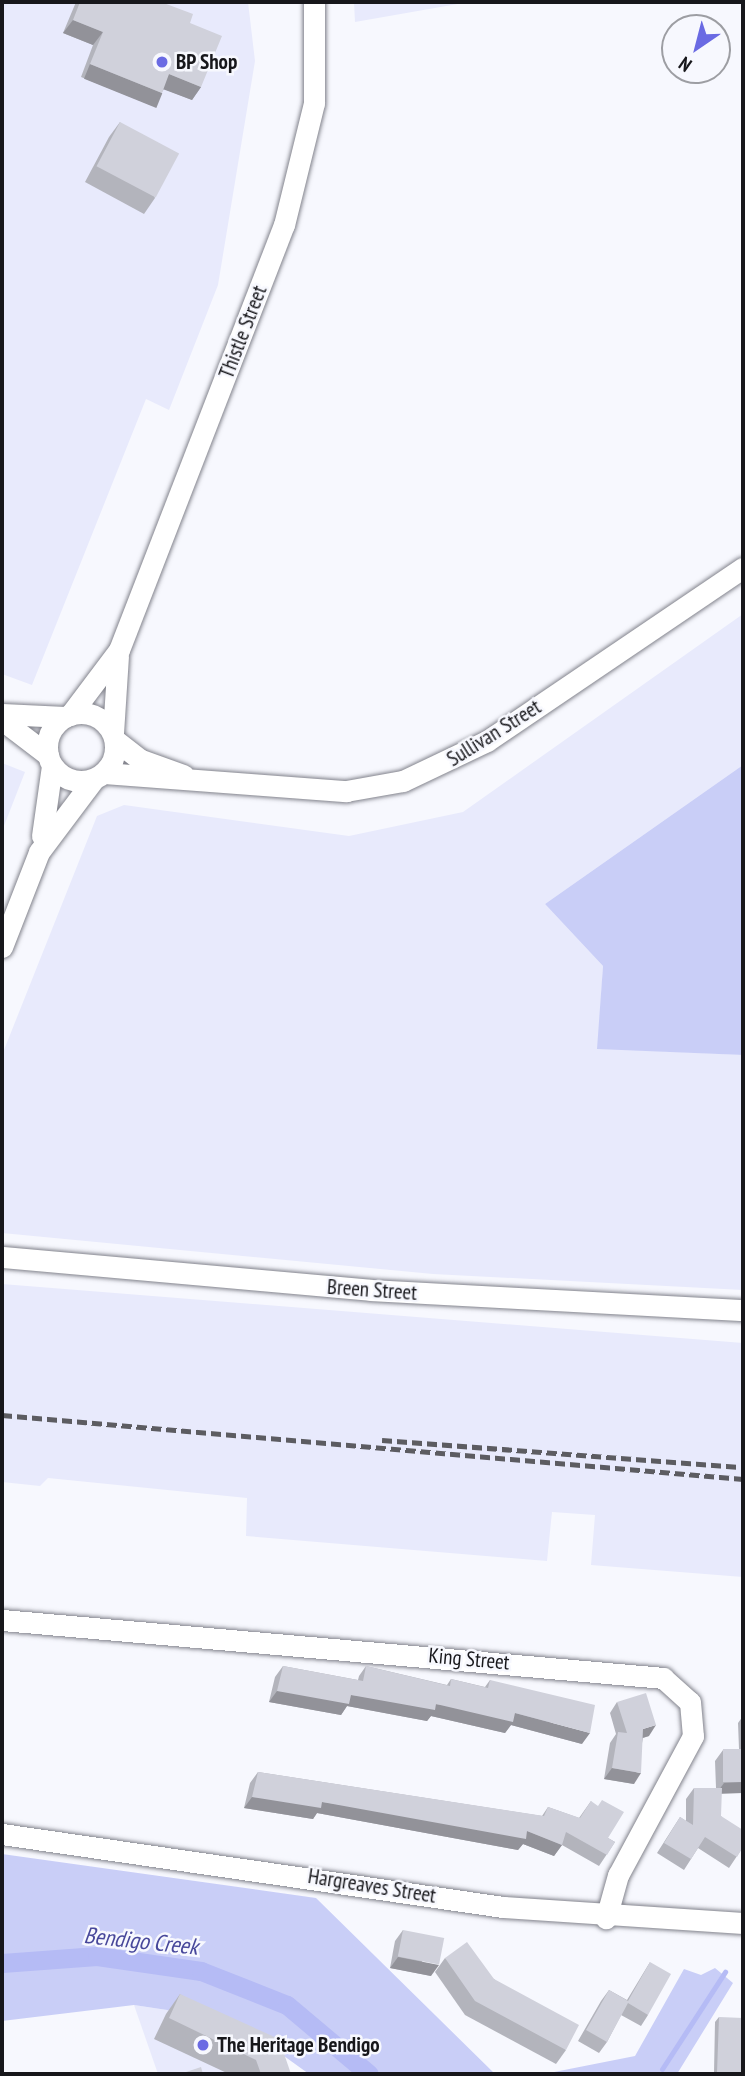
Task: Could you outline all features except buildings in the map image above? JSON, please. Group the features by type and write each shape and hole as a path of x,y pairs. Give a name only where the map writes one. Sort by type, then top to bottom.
{"street":[{"name":"Thistle Street","path":"67,716 119,650 299,178 314,103 314,2"},
{"name":"Sullivan Street","path":"99,777 346,791 430,773 743,568"},
{"name":"Thistle Street","path":"114,737 119,650"},
{"path":"2,714 90,714 114,737 99,777 39,852"},
{"path":"2,947 39,852 50,760 50,733 67,716"},
{"path":"2,720 70,780 99,777"},
{"name":"Sullivan Street","path":"114,737 141,760 208,782"},
{"name":"Breen Street","path":"2,1257 371,1290 743,1310"},
{"name":"King Street","path":"2,1620 663,1678 690,1702 693,1736 618,1875 606,1918"},
{"name":"Hargreaves Street","path":"2,1835 606,1918 743,1923"}],"shaded area":[{"path":"2,2 248,2 255,61 218,285 169,410 146,399 32,685 2,674"},
{"path":"354,2 469,2 355,22"},
{"path":"743,614 743,765 545,904 603,966 598,1048 743,1055 743,1290 433,1274 2,1233 2,1055 97,816 124,805 349,836 463,812"},
{"path":"2,763 25,772 2,831"},
{"path":"743,765 743,1055 597,1049 603,966 545,904"},
{"path":"2,1284 743,1343 743,1577 591,1565 595,1515 552,1512 547,1561 246,1536 247,1498 48,1478 40,1486 2,1482"},
{"path":"2,1854 316,1898 495,2074 309,2074 277,2051 167,2010 134,2005 2,2021"},
{"path":"715,1968 733,1983 677,2074 544,2074 635,2056 684,1969 701,1975"},
{"path":"134,2005 167,2010 267,2050 276,2074 158,2074"}],"waterway":[{"name":"Bendigo Creek","path":"2,1963 97,1956 201,1971 287,2005 369,2074"},
{"path":"662,2069 725,1972"}],"railway":[{"path":"2,1415 743,1479"},
{"path":"382,1440 743,1467"}],"place":[{"name":"BP Shop","path":"162,62"},
{"name":"The Heritage Bendigo","path":"203,2045"}]}
